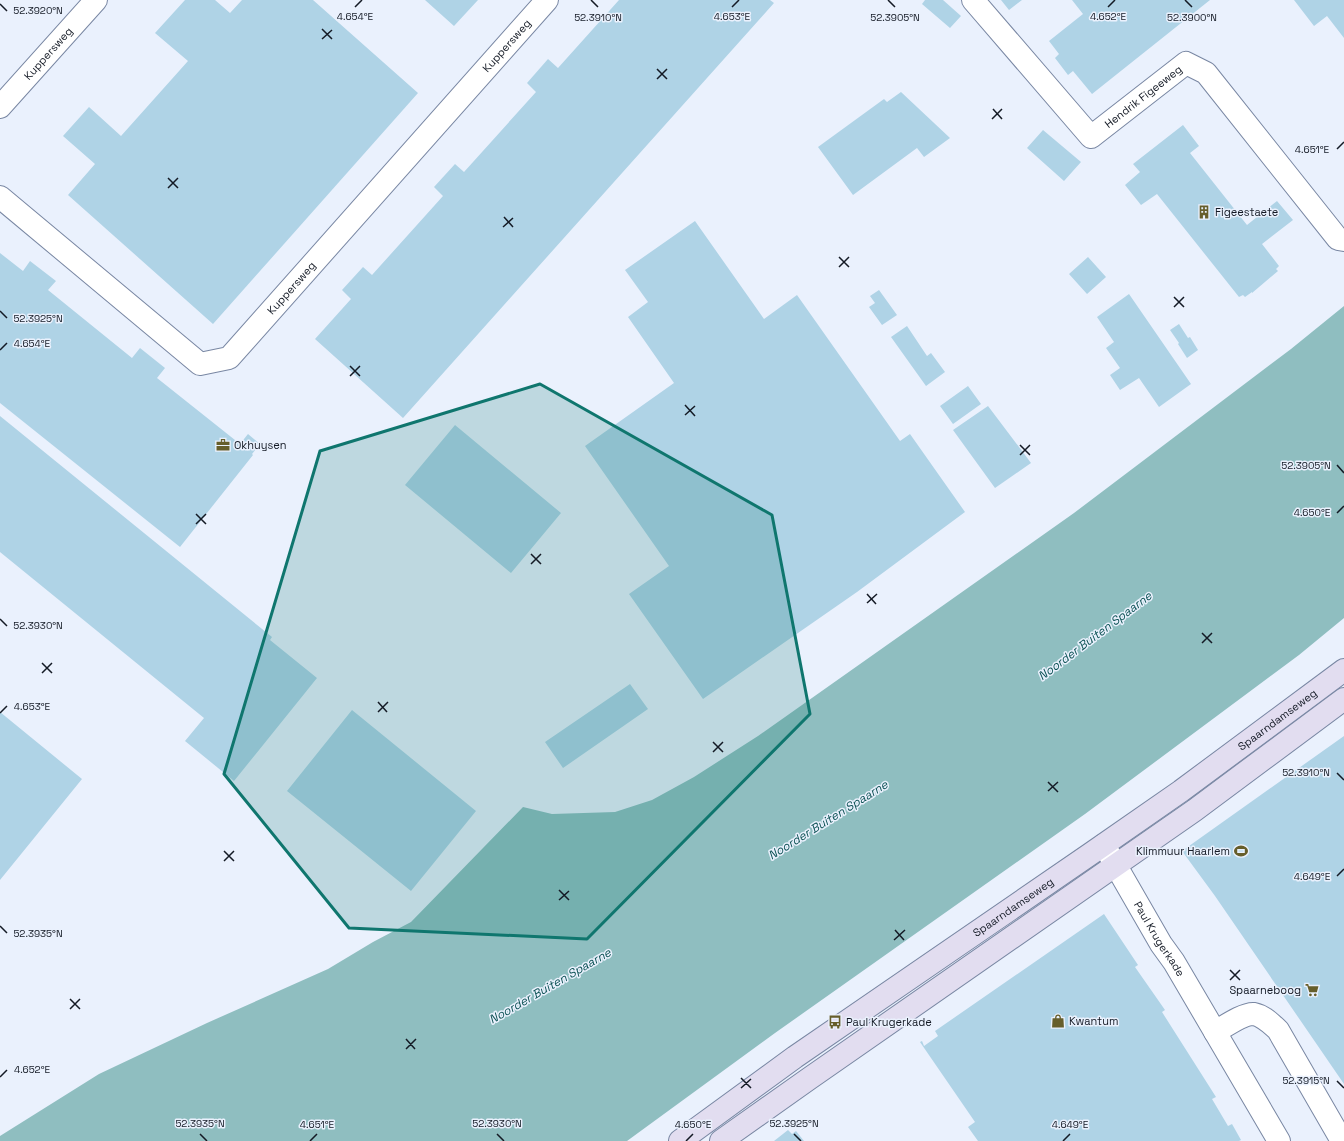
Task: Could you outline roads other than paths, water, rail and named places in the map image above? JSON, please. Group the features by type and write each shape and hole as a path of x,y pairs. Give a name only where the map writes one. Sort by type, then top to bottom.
{"main road":[{"name":"Spaarndamseweg","path":"680,1141 795,1057 1181,791 1344,670"},
{"name":"Spaarndamseweg","path":"721,1141 1196,810 1344,699"}],"street":[{"name":"Kuppersweg","path":"0,107 96,0"},
{"name":"Kuppersweg","path":"0,197 200,364 229,358 547,0"},
{"name":"Hendrik Figeeweg","path":"973,0 1091,137 1186,63 1206,73 1338,239 1344,240"},
{"name":"Paul Krugerkade","path":"1104,845 1161,944 1174,962 1279,1141"},
{"path":"1215,1032 1241,1017 1254,1014 1267,1020 1278,1030 1342,1141"}],"water":[{"name":"Noorder Buiten Spaarne","path":"1344,306 1344,618 1299,655 1085,814 775,1033 627,1141 0,1141 0,1136 99,1074 207,1023 328,969 373,942 411,922 523,807 552,814 615,812 652,800 694,777 758,736 1074,513 1291,349"}],"place":[{"name":"Figeestaete","path":"1204,212"},
{"name":"Okhuysen","path":"223,445"},
{"name":"Klimmuur Haarlem","path":"1241,851"},
{"name":"Spaarneboog","path":"1312,990"},
{"name":"Kwantum","path":"1058,1021"},
{"name":"Paul Krugerkade","path":"835,1022"}]}
